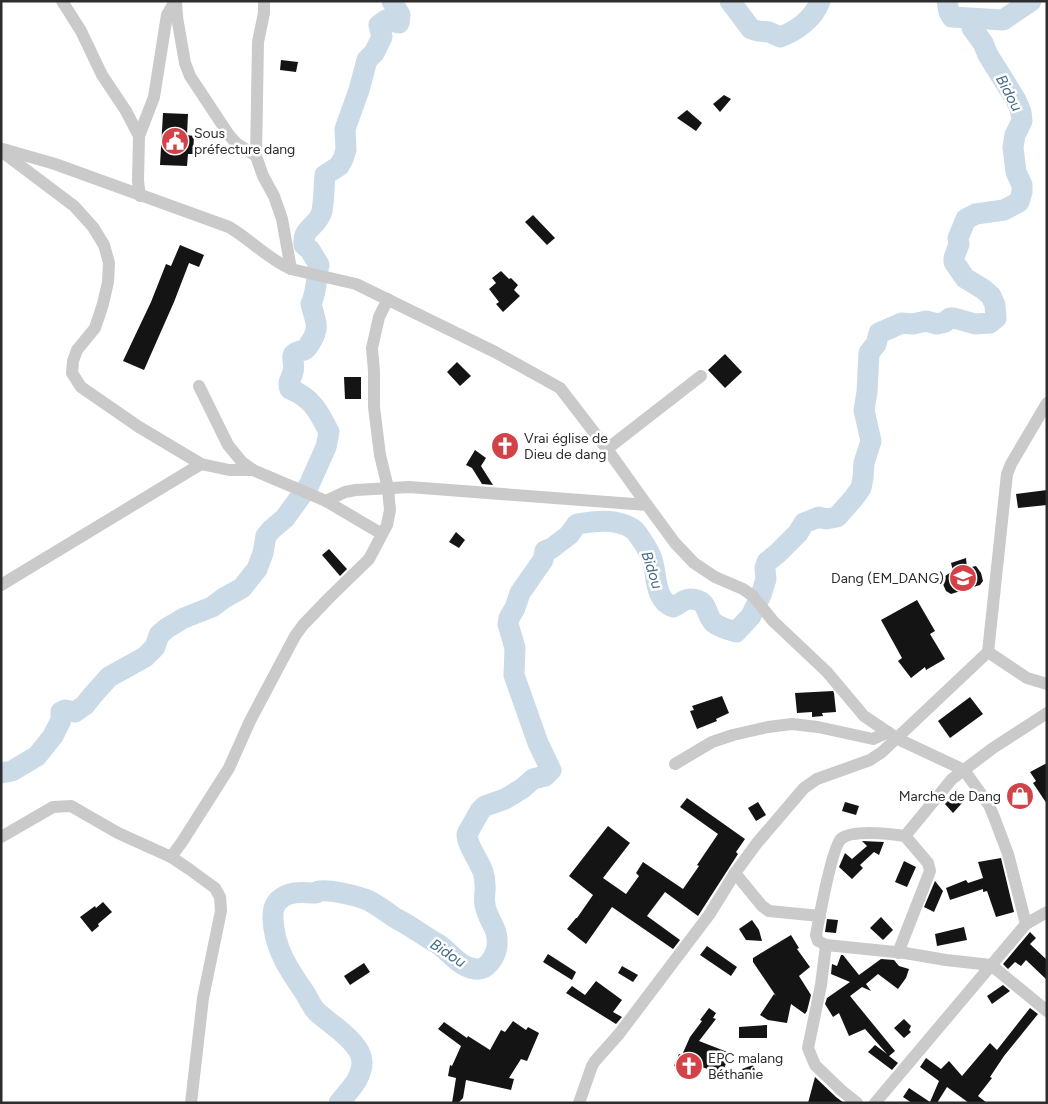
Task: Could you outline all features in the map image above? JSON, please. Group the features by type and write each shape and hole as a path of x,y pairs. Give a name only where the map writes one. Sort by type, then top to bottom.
{"street":[{"path":"62,1 84,38 102,75 126,111 139,136"},
{"path":"140,196 138,181 139,136 154,97 167,16 175,1"},
{"path":"175,1 184,63 190,76 229,135 236,143 256,156"},
{"path":"264,1 264,13 258,42 256,156 282,219 291,269"},
{"path":"1,150 55,164 229,227 276,262 291,269 356,284 388,298 495,352 560,388 675,543 694,564 715,578 743,589 754,596 773,621 827,672 864,716 893,735 964,770 989,805 994,817 1008,854 1026,924"},
{"path":"1,150 74,206 93,227 104,245 109,263 108,282 95,328 77,350 73,361 72,373 81,387 139,427 201,464 229,470 253,470"},
{"path":"171,857 229,768 250,721 303,625 369,559 387,525 390,510 374,407 372,348 379,317 388,298"},
{"path":"607,449 701,376"},
{"path":"199,386 228,445 235,455 253,470 326,501 382,534"},
{"path":"579,1103 595,1061 619,1034 697,931 757,843 804,788 817,779 870,760 882,752 893,735 988,652 1007,474 1047,403"},
{"path":"1,585 201,464"},
{"path":"326,501 345,492 409,488 647,506"},
{"path":"988,652 1027,678 1047,684"},
{"path":"905,836 945,785 993,748 1047,713"},
{"path":"675,764 712,742 768,727 792,724 818,727 873,739 893,735"},
{"path":"1,837 53,808 70,806 118,833 171,857 215,888 220,897 221,911 203,998 191,1103"},
{"path":"898,953 930,871 928,863 905,836 879,832 862,833 841,838 834,856 820,916 816,935 818,941 826,945 991,965 1047,1011"},
{"path":"735,873 762,906 769,911 820,916"},
{"path":"875,1103 1026,924 1047,912"},
{"path":"826,945 821,985 808,1048 815,1065 857,1103"}],"building":[{"path":"281,60 298,62 296,72 280,70"},
{"path":"724,95 731,99 720,112 713,104"},
{"path":"687,110 702,123 696,131 677,118"},
{"path":"163,113 188,114 187,135 194,136 193,154 188,154 187,166 160,165"},
{"path":"533,215 555,238 547,245 525,222"},
{"path":"180,245 204,255 199,267 189,263 144,370 123,361 151,302 166,264 171,266"},
{"path":"501,271 518,285 514,290 520,296 503,312 496,304 499,302 489,289 496,283 492,278"},
{"path":"725,354 742,372 725,388 708,370"},
{"path":"457,362 471,376 460,386 447,372"},
{"path":"344,377 361,377 361,399 345,399"},
{"path":"504,436 516,451 508,456 497,441"},
{"path":"475,450 486,458 481,466 493,485 482,484 472,468 466,465"},
{"path":"1047,490 1047,505 1018,508 1016,494"},
{"path":"456,532 465,540 459,548 449,542"},
{"path":"329,549 347,569 340,576 322,555"},
{"path":"966,558 967,568 976,566 981,573 983,581 980,585 951,594 946,591 942,582 945,576 953,571 951,563"},
{"path":"917,600 935,631 930,634 945,659 926,670 925,667 911,678 898,661 902,658 881,620"},
{"path":"833,691 836,712 822,713 823,716 812,717 812,712 797,713 795,693"},
{"path":"722,696 729,713 716,719 717,721 697,729 690,711 694,710 692,706"},
{"path":"970,697 983,714 950,738 938,721"},
{"path":"1047,763 1047,804 1033,783 1036,781 1030,772"},
{"path":"955,794 963,802 953,813 945,804"},
{"path":"687,798 745,839 736,852 738,854 698,916 665,892 647,916 680,940 673,949 612,907 586,944 567,929 593,895 569,876 608,826 630,843 603,878 626,894 639,876 636,873 643,862 683,889 718,834 680,807"},
{"path":"758,802 766,815 756,821 748,808"},
{"path":"845,802 859,806 856,815 842,811"},
{"path":"862,841 884,842 879,855 874,852 860,865 863,868 852,879 839,867 845,853 852,859 867,846"},
{"path":"1001,858 1014,912 996,917 987,891 983,892 983,889 950,900 946,888 966,880 968,883 983,878 978,862"},
{"path":"904,861 916,867 907,887 895,882"},
{"path":"935,881 943,891 934,912 924,907"},
{"path":"103,902 112,912 92,932 80,917"},
{"path":"881,917 893,930 883,940 870,928"},
{"path":"827,919 838,920 836,933 825,932"},
{"path":"752,920 759,930 762,941 746,940 739,929"},
{"path":"964,927 967,940 937,946 935,934"},
{"path":"1030,932 1036,938 1030,944 1047,960 1047,980 1026,960 1021,966 1015,962 1008,969 1003,964"},
{"path":"791,935 799,948 797,949 810,967 799,976 811,995 805,1014 791,1004 787,1023 768,1020 760,1015 774,994 776,996 753,962 753,958"},
{"path":"707,946 737,967 731,976 700,955"},
{"path":"548,954 576,972 572,980 543,962"},
{"path":"841,955 859,975 881,959 894,960 899,966 909,969 906,978 898,989 878,974 866,984 871,991 862,987 850,996 895,1051 889,1056 898,1063 892,1070 868,1052 875,1045 887,1054 865,1029 849,1036 839,1013 833,1017 825,1004 827,998 850,982 831,974 832,964 837,966"},
{"path":"364,963 370,972 350,985 344,976"},
{"path":"622,966 638,975 633,982 618,973"},
{"path":"596,981 622,1000 613,1012 622,1017 616,1024 566,993 572,986 585,995"},
{"path":"1003,985 1010,991 992,1004 987,996"},
{"path":"709,1008 716,1013 713,1018 716,1019 699,1041 730,1053 722,1074 699,1066 696,1075 674,1066 679,1054 682,1055 690,1037"},
{"path":"1030,1008 1038,1014 1004,1056 990,1077 992,1078 978,1096 987,1103 969,1103 947,1087 937,1103 912,1103 903,1097 909,1088 930,1102 939,1081 920,1067 926,1058 941,1069 949,1061 962,1076 990,1043 997,1050"},
{"path":"904,1019 911,1026 909,1030 911,1032 904,1038 894,1028"},
{"path":"513,1021 526,1030 528,1027 539,1033 527,1061 521,1059 509,1078 514,1079 511,1090 466,1080 463,1098 458,1103 452,1103 456,1078 448,1076 450,1065 452,1066 461,1046 438,1029 444,1022 467,1038 468,1036 490,1050 501,1030 505,1032"},
{"path":"767,1025 767,1038 739,1038 739,1027"},
{"path":"753,1065 758,1077 747,1081 742,1069"},
{"path":"815,1077 836,1097 844,1103 808,1103"}],"waterway":[{"path":"1,773 12,771 37,756 53,736 61,720 61,712 65,710 75,712 85,705 109,677 145,657 155,647 159,635 167,628 184,618 212,607 242,588 257,569 263,553 266,536 285,518 309,485 326,447 329,432 314,406 289,387 294,370 293,355 307,347 316,328 311,304 319,265 310,250 304,245 304,239 305,234 317,221 322,211 325,175 339,166 343,159 346,150 345,129 367,60 374,53 382,37 379,25 386,20 399,23 400,15 392,1"},
{"name":"Bidou","path":"730,1 751,29 769,32 780,37 804,23 814,13 820,1"},
{"name":"Bidou","path":"947,1 952,17 1003,20 1031,1"},
{"name":"Bidou","path":"339,1103 360,1074 361,1055 344,1034 315,1010 288,967 276,940 273,919 274,907 286,895 304,892 337,892 365,899 438,944 469,968 479,969 487,966 494,955 497,940 495,929 486,911 483,872 469,843 467,834 480,811 485,806 505,799 523,788 533,779 545,776 551,770 538,743 514,675 515,648 508,624 520,593 543,560 545,551 569,535 577,524 605,521 620,523 633,529 645,545 652,560 660,594 667,604 673,607 686,600 697,600 704,605 714,623 736,632 751,616 761,595 766,579 765,568 767,562 798,533 804,523 819,517 826,519 837,517 861,488 864,463 871,441 864,410 869,353 876,344 879,333 902,323 913,324 926,321 937,324 954,318 975,324 990,323 996,318 995,305 991,296 965,278 954,262 954,258 959,244 958,238 966,219 976,214 1004,210 1019,202 1022,185 1016,172 1013,147 1015,135 1022,121 1021,112 1016,100 988,55 983,43 972,28 971,19"}],"place":[{"name":"Sous préfecture dang","path":"175,141"},
{"name":"Vrai église de Dieu de dang","path":"505,446"},
{"name":"Dang (EM_DANG)","path":"963,578"},
{"name":"Marche de Dang","path":"1020,796"},
{"name":"EPC malang Béthanie","path":"689,1066"}]}
